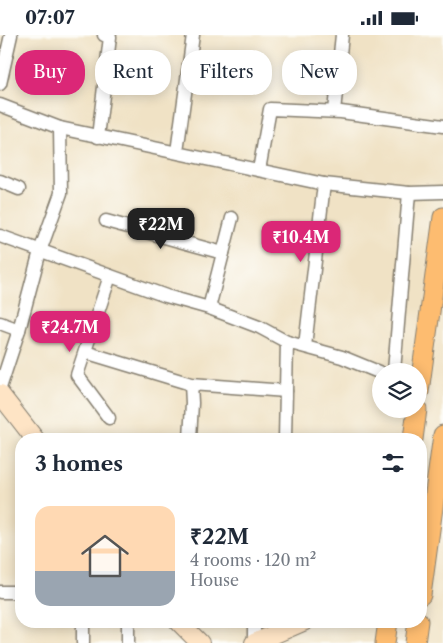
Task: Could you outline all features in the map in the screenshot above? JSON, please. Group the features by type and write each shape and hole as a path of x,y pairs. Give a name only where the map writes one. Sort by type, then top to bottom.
{"main road":[{"path":"422,363 443,217"},
{"path":"414,433 416,418"},
{"path":"427,551 443,435"},
{"path":"385,643 387,628"},
{"path":"415,643 417,628"}],"street":[{"path":"0,84 11,35"},
{"path":"98,137 110,37 104,35"},
{"path":"177,152 193,35"},
{"path":"334,111 342,35"},
{"path":"0,105 60,128 324,184 409,193 443,192"},
{"path":"259,170 270,109 334,111 443,126"},
{"path":"0,389 19,330 40,251 61,193 60,128"},
{"path":"0,181 19,189"},
{"path":"305,346 324,184"},
{"path":"395,363 409,193"},
{"path":"208,308 232,218"},
{"path":"106,221 223,253"},
{"path":"0,236 166,296 208,308 259,327 287,341 342,357 372,369"},
{"path":"110,276 77,375 110,418"},
{"path":"0,323 19,330"},
{"path":"284,433 287,341"},
{"path":"85,352 191,384 286,391"},
{"path":"190,433 191,384"},
{"path":"0,394 30,433"},
{"path":"0,592 15,592"},
{"path":"83,628 83,643"},
{"path":"128,628 128,643"},
{"path":"185,628 200,643"},
{"path":"256,628 259,642 290,628"}]}
